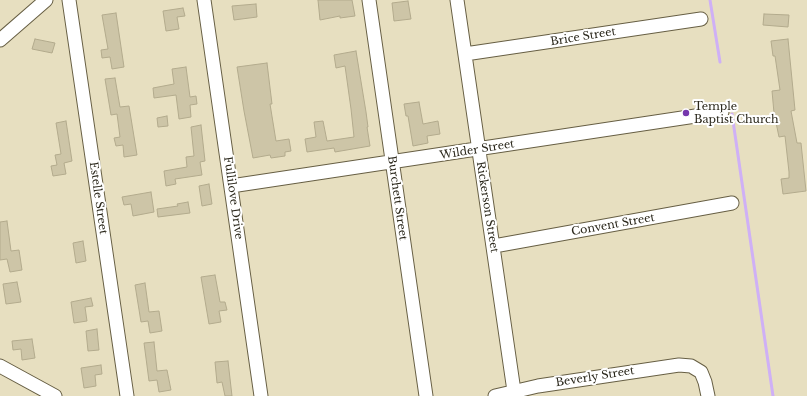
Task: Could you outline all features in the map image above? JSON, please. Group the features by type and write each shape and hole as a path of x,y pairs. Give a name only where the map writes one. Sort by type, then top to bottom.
{"street":[{"path":"0,40 46,0"},
{"name":"Estelle Street","path":"69,0 127,396"},
{"name":"Fullilove Drive","path":"204,0 262,396"},
{"name":"Burchett Street","path":"369,0 426,396"},
{"name":"Rickerson Street","path":"457,0 514,391"},
{"name":"Brice Street","path":"464,54 701,19"},
{"name":"Wilder Street","path":"231,186 478,150 722,112"},
{"name":"Convent Street","path":"494,246 732,204"},
{"name":"Beverly Street","path":"494,396 552,384 679,365 691,366 701,372 704,377 708,396"},
{"path":"0,366 55,396"}],"building":[{"path":"318,0 352,0 355,16 340,18 340,16 320,20"},
{"path":"408,1 411,19 394,21 392,3"},
{"path":"256,4 257,17 234,20 232,6"},
{"path":"183,8 185,16 177,17 179,29 166,31 163,11"},
{"path":"116,13 124,67 112,69 110,57 102,58 101,50 108,49 102,15"},
{"path":"764,14 789,15 788,27 763,25"},
{"path":"35,39 55,43 52,53 32,49"},
{"path":"788,39 795,110 791,111 797,143 801,143 806,191 783,194 781,179 789,178 789,172 785,136 779,137 774,113 772,91 780,90 775,56 773,56 771,41"},
{"path":"356,51 370,146 335,152 334,148 307,152 305,139 316,137 314,122 323,121 327,141 354,137 345,66 336,68 334,55"},
{"path":"267,63 272,104 270,104 276,141 289,139 291,151 285,152 285,156 271,158 270,155 253,158 237,67"},
{"path":"186,67 190,97 196,96 197,104 190,105 191,117 179,119 176,95 154,98 153,88 174,84 172,69"},
{"path":"115,78 120,107 129,106 137,155 124,157 123,145 116,146 114,138 120,137 117,114 111,115 105,79"},
{"path":"419,102 423,124 438,121 440,134 427,136 428,143 413,146 408,116 406,116 404,104"},
{"path":"167,116 168,126 158,127 157,118"},
{"path":"66,121 72,161 64,163 66,174 53,176 51,166 57,165 55,155 61,154 56,123"},
{"path":"201,125 205,161 200,162 202,175 175,179 176,184 166,186 164,171 187,167 186,157 194,156 191,127"},
{"path":"209,184 212,204 202,206 199,186"},
{"path":"151,192 154,212 133,216 131,204 124,205 122,197"},
{"path":"188,202 190,213 158,217 157,209 178,206 177,204"},
{"path":"7,221 11,251 19,250 22,270 10,272 7,259 0,260 0,222"},
{"path":"83,241 86,261 76,263 73,243"},
{"path":"215,275 220,302 225,302 227,310 219,311 221,322 209,324 201,277"},
{"path":"17,282 21,302 6,304 3,284"},
{"path":"145,283 149,312 159,311 162,331 150,333 148,321 141,322 135,285"},
{"path":"91,298 93,306 85,307 87,321 74,323 71,302"},
{"path":"97,329 99,350 88,351 86,331"},
{"path":"32,339 35,358 22,360 21,349 13,350 12,341"},
{"path":"154,342 157,371 167,370 171,390 159,392 157,380 149,381 144,343"},
{"path":"228,361 232,396 225,396 222,382 217,383 215,362"},
{"path":"101,365 102,374 95,375 96,386 84,388 81,368"}],"waterway":[{"path":"710,0 720,62"},
{"path":"732,114 773,396"}],"place":[{"name":"Temple Baptist Church","path":"686,113"}]}
